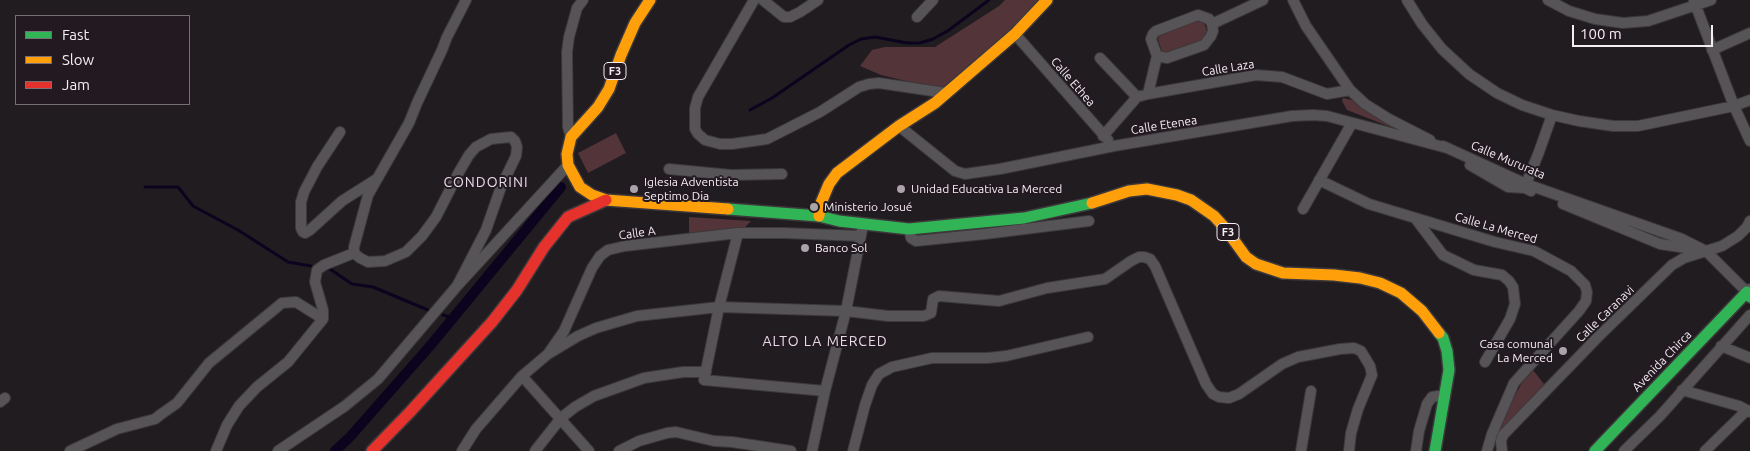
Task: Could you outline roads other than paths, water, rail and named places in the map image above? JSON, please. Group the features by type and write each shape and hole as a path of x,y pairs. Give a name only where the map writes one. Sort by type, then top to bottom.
{"main road":[{"name":"F3","path":"571,137 598,107 609,89 635,23 650,0"},
{"path":"819,216 821,203 829,184 838,173 899,126 935,103 1015,34 1047,0"},
{"path":"569,167 567,154 571,137"},
{"name":"F3","path":"569,167 580,186 592,195 606,200 819,216 839,221 910,229 1024,218 1092,203 1129,191 1147,189 1178,195 1191,200 1214,216 1246,257 1256,264 1283,273 1334,275 1380,283 1401,293 1422,310 1443,338 1447,351 1449,370 1435,451"},
{"path":"372,451 492,322 517,290 544,246 564,221 568,217 606,200"},
{"name":"Avenida Chirca","path":"1595,451 1749,293"}],"street":[{"path":"354,253 355,241 364,206 376,180 409,123 447,37 466,0"},
{"path":"571,137 568,127 567,52 577,8 583,0"},
{"path":"754,0 702,89 695,108 695,129 705,140 720,144 767,139 820,112 859,87 869,84 879,83 946,93"},
{"path":"763,0 784,17 790,17 818,0"},
{"path":"917,17 933,0"},
{"path":"1212,24 1263,0"},
{"name":"Calle Mururata","path":"1293,0 1306,26 1350,90 1365,104 1389,119 1447,148 1526,184 1682,239 1706,251 1749,293"},
{"path":"1407,0 1422,24 1442,49 1469,74 1497,93 1552,115 1579,122 1613,126 1638,126 1734,106 1750,100"},
{"path":"1548,0 1569,11 1595,19 1623,23 1648,21 1694,3 1710,0"},
{"path":"1694,3 1734,106 1750,141"},
{"path":"1148,94 1157,56 1151,39 1156,31 1198,15 1209,19 1213,31 1204,45 1167,58 1159,58 1157,56"},
{"path":"1712,50 1750,33"},
{"name":"Calle Ethea","path":"1015,34 1103,136 1114,146"},
{"path":"1100,58 1137,97 1103,136"},
{"name":"Calle Laza","path":"1137,97 1256,75 1282,76 1327,94 1350,90"},
{"path":"1526,184 1552,115"},
{"name":"Calle Etenea","path":"899,126 955,171 966,174 1114,146 1292,116 1320,116 1447,148"},
{"path":"1303,209 1352,123"},
{"path":"340,132 317,167 304,192 301,202 301,228 303,232 305,233 310,230 342,201 376,180"},
{"path":"354,253 368,262 373,262 393,259 406,252 422,236 436,217 464,164 476,147 490,139 511,137 517,147 516,156 501,187 486,230 457,286"},
{"path":"1435,146 1508,187 1525,188 1660,244 1706,251"},
{"path":"278,451 345,406 378,379 457,286 569,167"},
{"path":"670,169 731,175 782,174"},
{"name":"Calle La Merced","path":"1319,180 1369,204 1495,242 1534,251 1571,271 1585,284 1587,292 1586,301 1583,306 1514,383 1492,434 1487,451"},
{"path":"1415,218 1443,255 1474,270 1502,275 1513,287 1515,304 1510,319 1485,362"},
{"name":"Calle Caranavi","path":"1502,451 1501,441 1503,435 1598,337 1672,265 1684,258 1722,246 1738,236 1750,221"},
{"path":"910,229 911,238 916,241 1089,222"},
{"path":"812,451 825,391 846,312 863,224"},
{"path":"738,233 719,307 704,380 825,391"},
{"name":"Calle A","path":"462,451 476,429 522,376 548,354 564,331 592,268 600,256 608,250 625,246 738,233 862,236"},
{"path":"216,451 227,426 239,406 288,362 323,319 323,310 315,282 317,270 324,265 354,253"},
{"path":"548,354 578,336 605,325 637,316 719,307 846,312 888,316 924,316 931,313 933,299 939,296 1000,301 1047,288 1105,279 1131,261 1144,257 1150,259 1156,266 1206,384 1213,394 1218,397 1229,398 1239,394 1282,364 1298,357 1340,348 1354,348 1361,351 1370,366 1372,375 1358,409 1351,433 1349,451"},
{"path":"70,451 117,429 160,416 177,403 209,362 282,303 296,302 323,319"},
{"path":"1624,451 1660,416 1750,315"},
{"path":"853,451 872,385 879,374 892,366 932,358 1006,356 1088,337"},
{"path":"1722,346 1750,358"},
{"path":"535,451 561,418 586,400 606,390 644,378 683,372 706,372"},
{"path":"522,376 589,451"},
{"path":"1682,390 1749,411"},
{"path":"1301,451 1311,391"},
{"path":"1416,451 1419,431 1427,404 1432,398 1438,396 1445,397"},
{"path":"1705,451 1749,411"},
{"path":"618,451 639,441 676,432 714,441 791,451"}],"waterway":[{"path":"750,110 772,98 849,45 861,39 875,37 907,43 920,43 933,39 949,30 989,0"},
{"path":"145,187 178,187 193,206 238,230 288,262 311,266"},
{"path":"335,451 349,438 430,346 561,187"},
{"path":"330,269 352,284 373,287 428,310"},
{"path":"443,315 453,318"}],"place":[{"name":"Iglesia Adventista Septimo Dia","path":"634,189"},
{"name":"Unidad Educativa La Merced","path":"901,189"},
{"name":"Ministerio Josué","path":"814,207"},
{"name":"Banco Sol","path":"805,248"},
{"name":"Casa comunal La Merced","path":"1563,351"}],"district":[{"name":"CONDORINI","path":"486,182"},
{"name":"ALTO LA MERCED","path":"825,341"}]}
